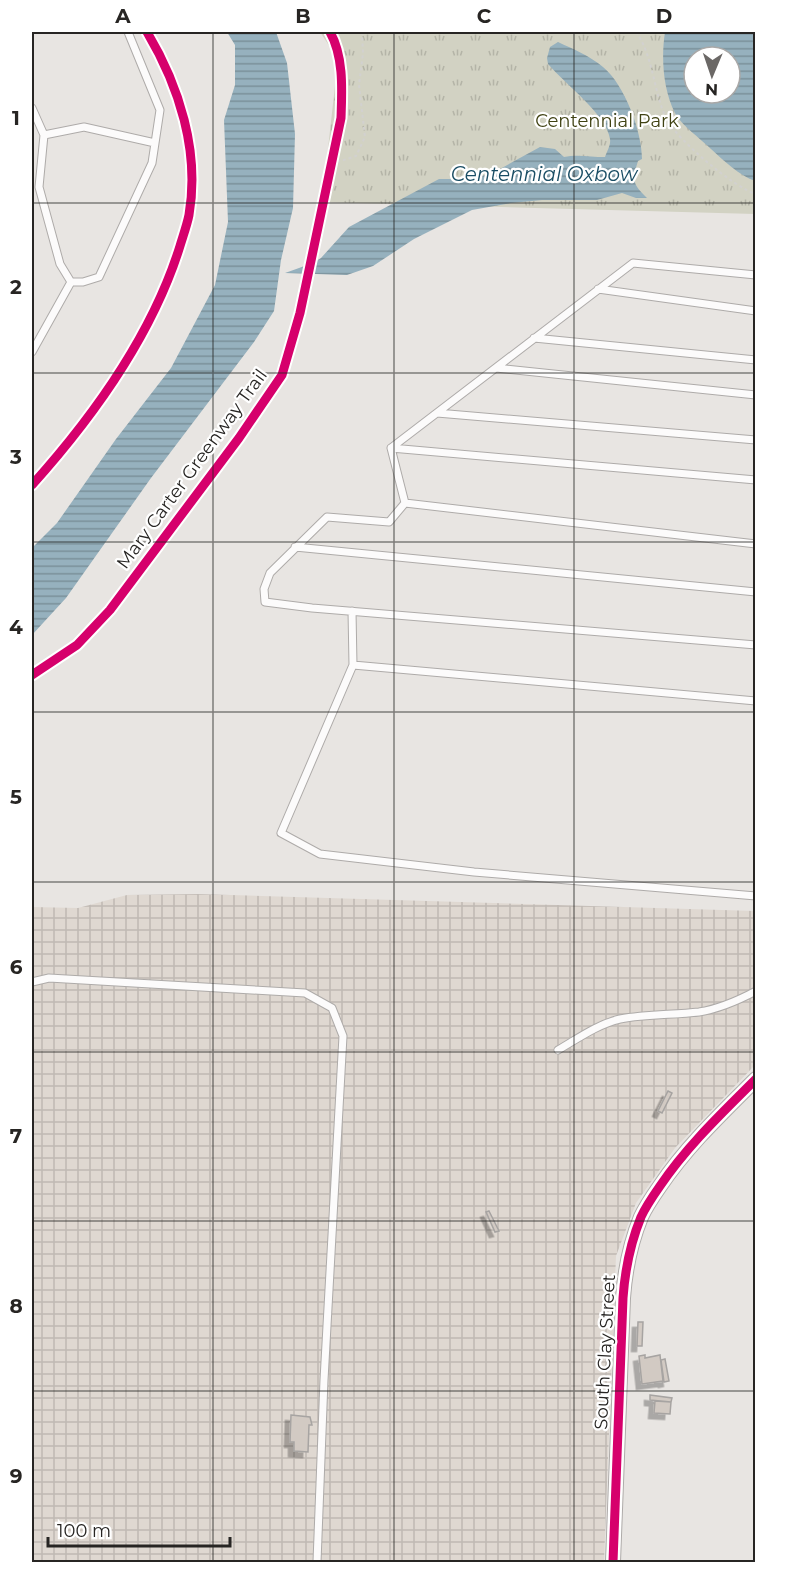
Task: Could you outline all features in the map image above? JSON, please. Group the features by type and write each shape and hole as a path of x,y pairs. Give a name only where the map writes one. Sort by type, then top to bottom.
{"street":[{"name":"South Clay Street","path":"613,1563 624,1289 634,1236 649,1202 674,1165 756,1079"}],"lane":[{"path":"71,282 83,282 99,277 152,163 160,110 128,32"},
{"path":"32,108 44,135 39,187 60,264 71,282"},
{"path":"44,135 84,127 155,144"},
{"path":"391,448 633,262 756,275"},
{"path":"32,352 71,282"},
{"path":"598,289 756,311"},
{"path":"534,339 756,360"},
{"path":"496,368 756,394"},
{"path":"437,413 756,440"},
{"path":"391,448 756,480"},
{"path":"391,448 405,503"},
{"path":"405,503 756,544"},
{"path":"405,503 388,522 327,517 270,573 264,589 265,602 756,645"},
{"path":"295,547 756,592"},
{"path":"352,611 353,665 281,833 320,854 474,872 756,896"},
{"path":"353,665 756,701"},
{"path":"32,982 49,978 305,993 332,1008 343,1036 324,1380 317,1563"},
{"path":"558,1050 589,1032 618,1020 657,1013 700,1011 741,999 756,991"}],"path":[{"path":"331,160 341,161 356,156 365,137 359,85 363,53 362,32"},
{"path":"636,32 650,64 667,119 677,134 732,182 756,194"},
{"path":"329,171 334,150"}],"shaded area":[{"path":"197,894 755,911 755,1065 675,1148 636,1203 616,1256 604,1562 32,1562 32,907 78,908 127,895"}],"green space":[{"name":"Centennial Park","path":"320,32 755,32 755,214 322,202 338,59"}],"water":[{"path":"227,32 276,32 287,63 295,134 293,208 281,260 274,311 254,342 151,478 66,598 32,635 32,548 57,523 116,439 171,368 215,285 228,222 224,120 235,85 235,45"},
{"path":"665,32 755,32 755,181 726,163 678,117 668,94 663,63"},
{"name":"Centennial Oxbow","path":"558,42 603,67 625,97 631,110 641,148 642,159 638,161 635,181 638,189 647,198 636,198 622,193 597,200 542,200 472,210 414,239 373,266 347,275 285,273 313,263 321,258 349,227 439,179 474,179 500,169 540,147 555,149 564,157 605,157 610,139 601,120 548,64 550,47"}],"building":[{"path":"668,1091 672,1093 662,1113 658,1111"},
{"path":"489,1211 499,1231 495,1232 486,1212"},
{"path":"638,1322 643,1322 642,1346 637,1346"},
{"path":"645,1355 645,1358 660,1355 663,1381 642,1384 639,1356"},
{"path":"665,1359 669,1381 664,1382 661,1360"},
{"path":"650,1395 672,1398 671,1402 650,1400"},
{"path":"655,1401 671,1402 670,1414 654,1413"},
{"path":"291,1415 310,1417 312,1425 309,1425 308,1452 294,1451 294,1442 290,1442"}],"cycle path":[{"path":"32,485 99,403 137,343 168,279 188,219 192,191 192,167 184,120 169,74 147,32"},
{"name":"Mary Carter Greenway Trail","path":"32,675 77,645 110,610 239,438 282,375 300,313 341,118 340,63 330,32"},
{"path":"613,1562 623,1298 634,1237 645,1209 670,1171 705,1130 756,1079"}]}
